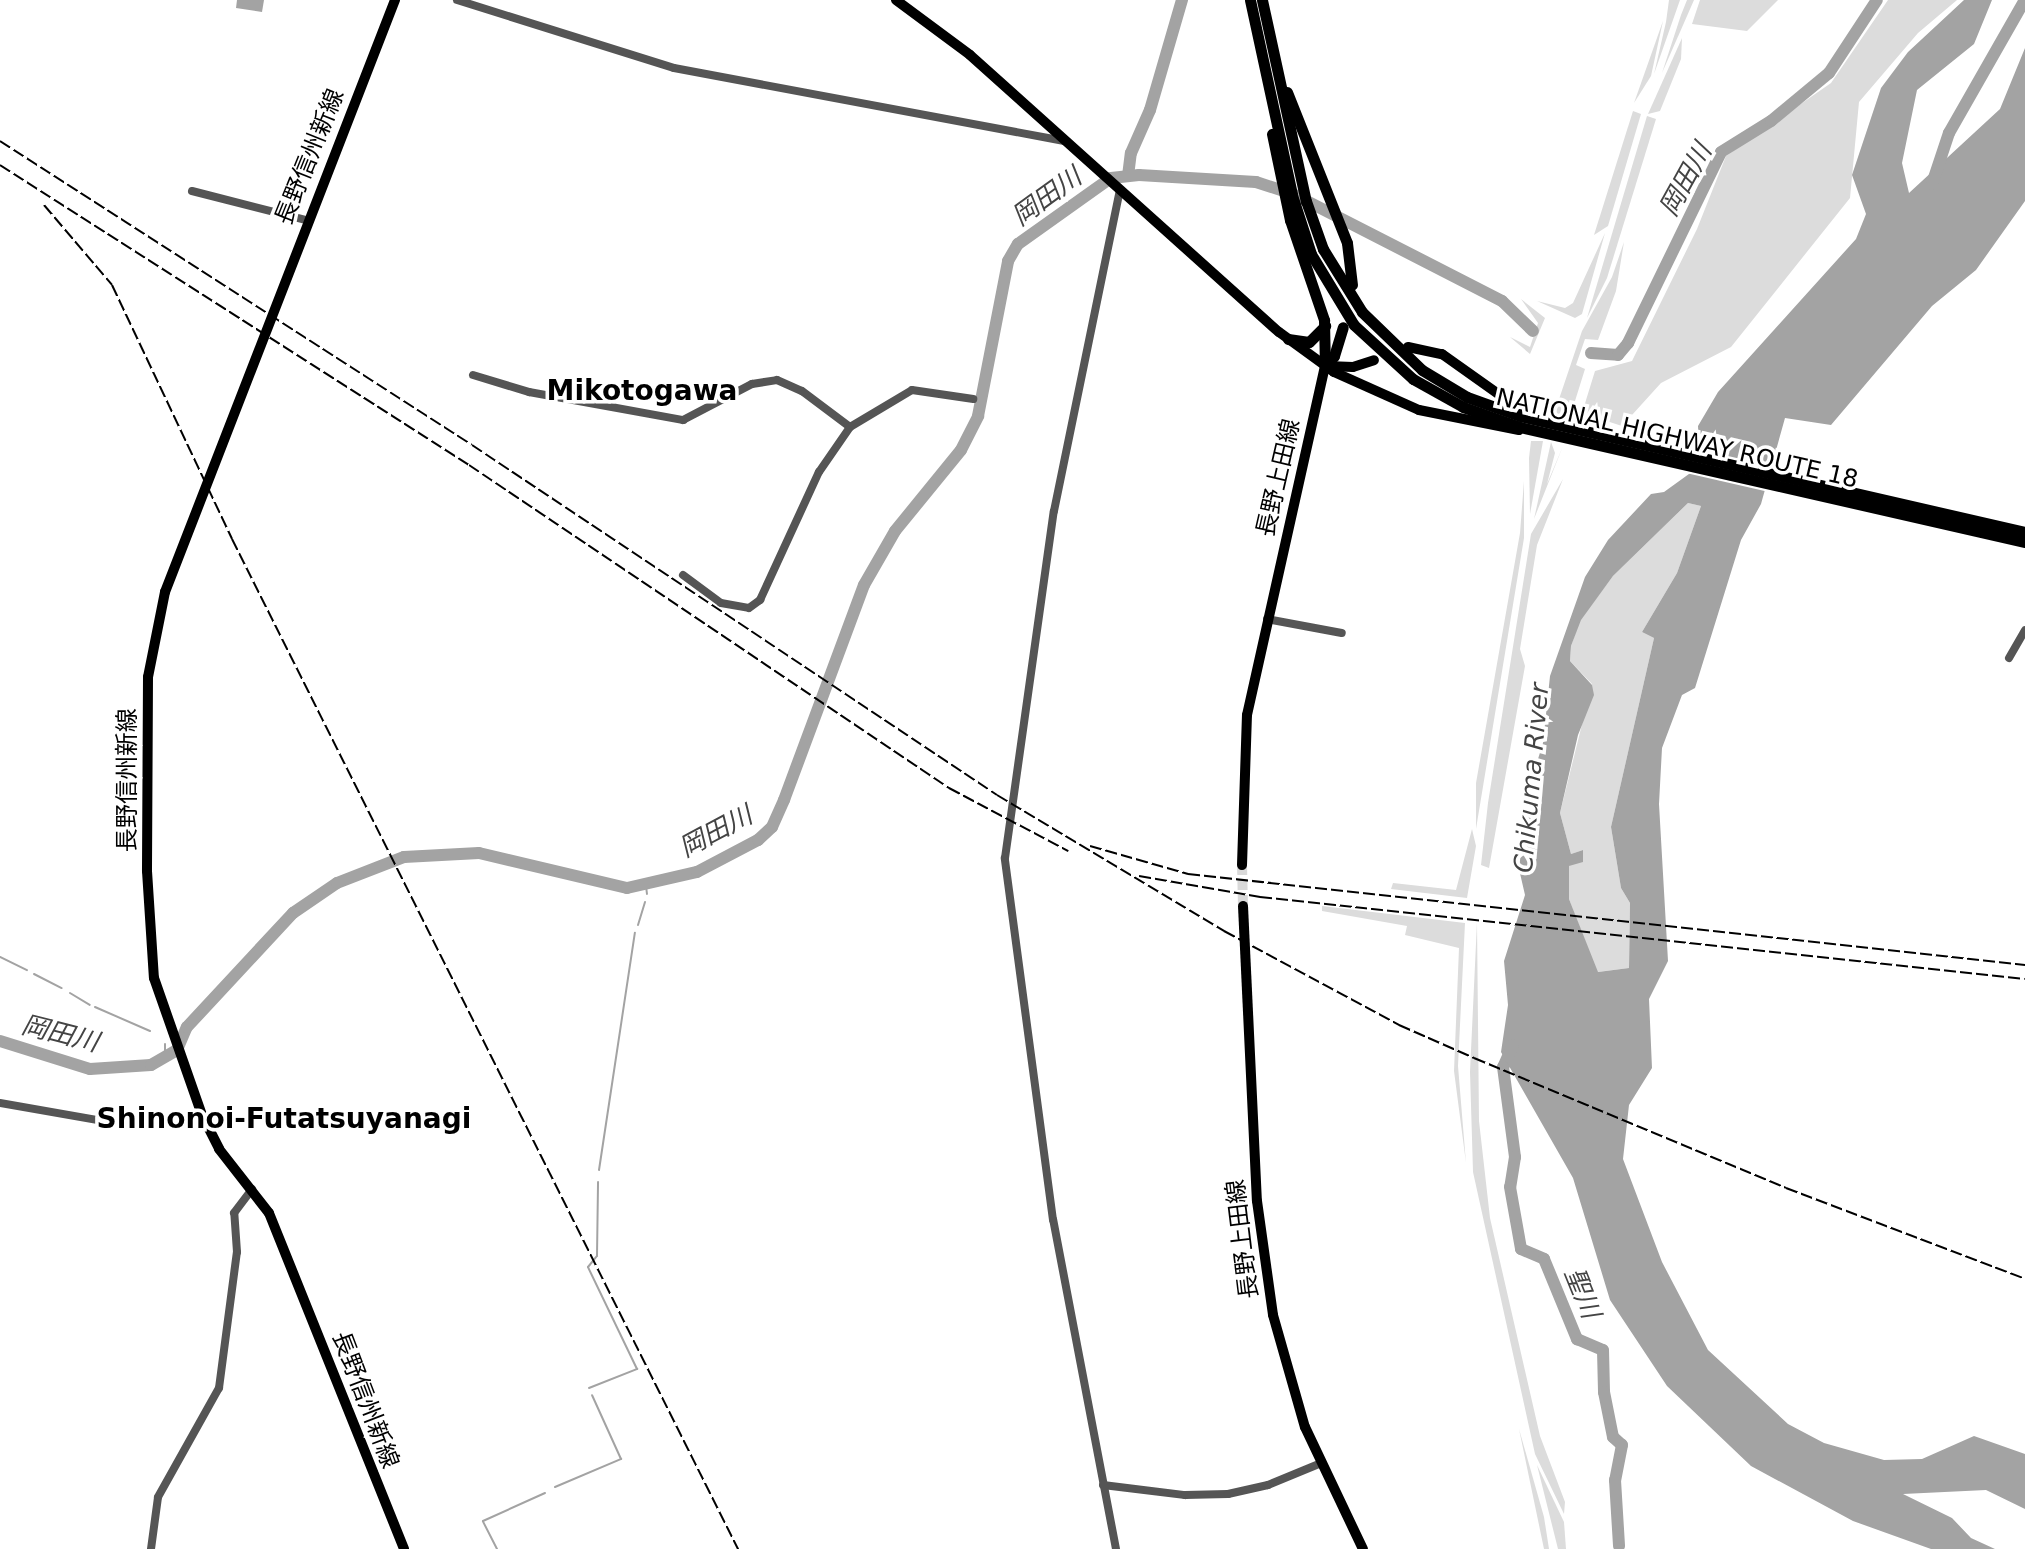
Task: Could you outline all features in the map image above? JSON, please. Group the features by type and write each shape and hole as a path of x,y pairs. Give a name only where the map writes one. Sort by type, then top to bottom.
{"highway":[{"name":"NATIONAL HIGHWAY ROUTE 18","path":"1250,0 1268,77 1283,177 1292,214 1328,286 1382,354 1449,401 1548,430 2024,537"},
{"name":"NATIONAL HIGHWAY ROUTE 18","path":"1262,0 1312,222 1351,298 1401,354 1467,397 1534,420 1548,430"},
{"path":"1275,66 1344,236 1352,285"},
{"path":"1292,214 1325,326 1325,366"},
{"path":"1288,339 1309,342 1325,326"},
{"path":"1325,366 1334,356 1343,327"}],"main road":[{"name":"長野信州新線","path":"395,0 306,220 165,592 148,677 147,896 154,978 184,1054 202,1115 219,1149 252,1189 285,1248 404,1549"},
{"path":"896,0 970,55 1288,339 1325,366 1355,385 1419,410 1548,430"},
{"path":"1408,347 1442,354 1534,420"},
{"path":"1325,366 1353,367 1374,360"},
{"name":"長野上田線","path":"1242,865 1245,730 1325,366"},
{"name":"長野上田線","path":"1243,906 1264,1264 1288,1377 1319,1464 1363,1549"}],"street":[{"path":"457,0 674,68 1064,141"},
{"path":"1116,1549 1053,1220 1005,858 1052,525 1120,190"},
{"path":"192,191 306,220"},
{"path":"473,375 529,392 683,420 752,384 777,380 802,391 850,427"},
{"path":"683,575 739,609 760,600 819,472 850,427 912,390 973,399"},
{"path":"1267,619 1342,633"},
{"path":"2009,658 2025,630"},
{"path":"0,1103 126,1127 178,1123 202,1115"},
{"path":"151,1549 158,1497 203,1424 222,1378 237,1252 234,1213 252,1189"},
{"path":"1103,1485 1185,1495 1228,1494 1268,1485 1319,1464"}],"shaded area":[{"path":"237,0 264,0 262,12 236,8"},
{"path":"1669,0 1680,0 1654,74 1666,22"},
{"path":"1687,0 1694,0 1662,73 1681,15"},
{"path":"1700,0 1778,0 1747,31 1692,24"},
{"path":"1888,0 1957,0 1918,33 1859,102 1850,198 1731,347 1661,383 1622,426 1582,413 1595,371 1632,361 1697,229 1726,156 1831,83"},
{"path":"1964,0 1992,0 1974,44 1917,90 1902,163 1909,193 2000,109 2025,48 2025,201 1976,270 1932,306 1831,425 1785,418 1761,504 1741,540 1695,688 1682,695 1662,748 1659,804 1668,961 1649,999 1652,1068 1629,1105 1623,1159 1662,1262 1708,1350 1788,1424 1824,1443 1884,1460 1922,1459 1974,1436 2025,1454 2025,1509 1986,1490 1903,1494 1952,1518 1971,1538 1995,1549 1931,1549 1853,1521 1751,1466 1667,1386 1610,1300 1573,1178 1501,1052 1508,1005 1504,961 1525,895 1519,869 1528,791 1543,743 1550,676 1585,577 1608,540 1651,494 1664,492 1700,466 1698,426 1718,392 1856,239 1866,214 1852,175 1881,88 1908,52","holes":["1688,503 1701,506 1677,573 1642,632 1654,638 1611,827 1621,888 1630,903 1629,968 1598,972 1569,899 1569,866 1583,862 1583,850 1571,854 1560,813 1578,735 1594,695 1592,685 1570,661 1571,646 1581,620 1613,576"]},
{"path":"1663,21 1651,76 1634,103"},
{"path":"1682,38 1681,59 1660,111 1648,114"},
{"path":"1633,111 1641,114 1608,226 1594,235"},
{"path":"1647,116 1656,119 1607,278 1587,318"},
{"path":"1605,233 1582,314 1575,318 1537,301 1565,308 1573,303"},
{"path":"1624,242 1616,291 1598,340 1585,339 1576,365 1585,369 1570,417 1554,414 1582,331 1612,277"},
{"path":"1521,299 1545,318 1530,354 1510,337 1530,347 1538,323"},
{"path":"1531,441 1543,441 1530,514 1529,458"},
{"path":"1551,442 1555,453 1547,484 1563,446 1534,519"},
{"path":"1563,479 1537,545 1520,649 1525,666 1489,868 1481,865 1488,803 1531,534"},
{"path":"1524,481 1524,538 1476,829 1476,783 1520,533"},
{"path":"1688,503 1701,506 1677,573 1642,632 1654,638 1611,827 1621,888 1630,903 1629,968 1597,972 1569,899 1569,866 1583,850 1571,854 1560,813 1592,684 1570,661 1571,646 1580,620 1613,576"},
{"path":"1472,829 1476,846 1467,898 1391,889 1393,883 1456,890"},
{"path":"1322,906 1465,923 1458,1066 1466,1163 1454,1071 1459,948 1405,935 1407,926 1322,911"},
{"path":"1477,922 1479,1121 1490,1218 1540,1436 1565,1502 1564,1514 1535,1454 1473,1172 1470,1072"},
{"path":"1519,1429 1544,1517 1549,1549 1544,1549"},
{"path":"1537,1465 1564,1522 1566,1549 1558,1549"}],"pier":[{"path":"1693,448 1776,467 1769,492 1686,473 1696,465"}],"waterway":[{"name":"岡田川","path":"1128,176 1131,153 1150,110 1182,0"},
{"name":"岡田川","path":"1591,353 1618,355 1628,343 1721,152 1771,121 1829,73 1877,0"},
{"name":"Chikuma River","path":"1932,184 1949,133 2025,0"},
{"name":"岡田川","path":"0,1041 90,1069 151,1065 177,1050 187,1027 293,913 337,883 404,857 479,853 627,888 697,872 758,840 772,827 784,800 864,585 895,531 961,450 978,416 1008,261 1018,244 1111,178 1139,175 1256,182 1293,194 1502,301 1533,331"},
{"path":"646,886 647,894"},
{"path":"638,925 645,902"},
{"path":"599,1170 635,933"},
{"path":"0,957 27,970"},
{"path":"34,974 62,988"},
{"path":"70,993 90,1005"},
{"path":"95,1007 150,1031"},
{"path":"165,1044 165,1058"},
{"name":"聖川","path":"1513,1045 1503,1067 1515,1157 1510,1187 1521,1249 1544,1259 1577,1339 1603,1350 1604,1392 1613,1437 1622,1445 1615,1480 1619,1546"},
{"path":"589,1388 637,1369 588,1267 597,1256 598,1182"},
{"path":"555,1487 621,1459 592,1395"},
{"path":"497,1549 483,1521 545,1493"}],"tunnel":[{"path":"1242,865 1243,906"}],"railway":[{"path":"0,141 472,445 997,795 1224,931 1399,1025 1474,1058 1786,1188 2025,1279"},
{"path":"0,165 469,465 949,788 1068,851"},
{"path":"44,205 112,285 232,539 738,1549"},
{"path":"1090,846 1188,874 2025,965"},
{"path":"1139,876 1260,897 2025,979"}],"district":[{"name":"Mikotogawa","path":"642,391"},
{"name":"Shinonoi-Futatsuyanagi","path":"284,1119"}]}
